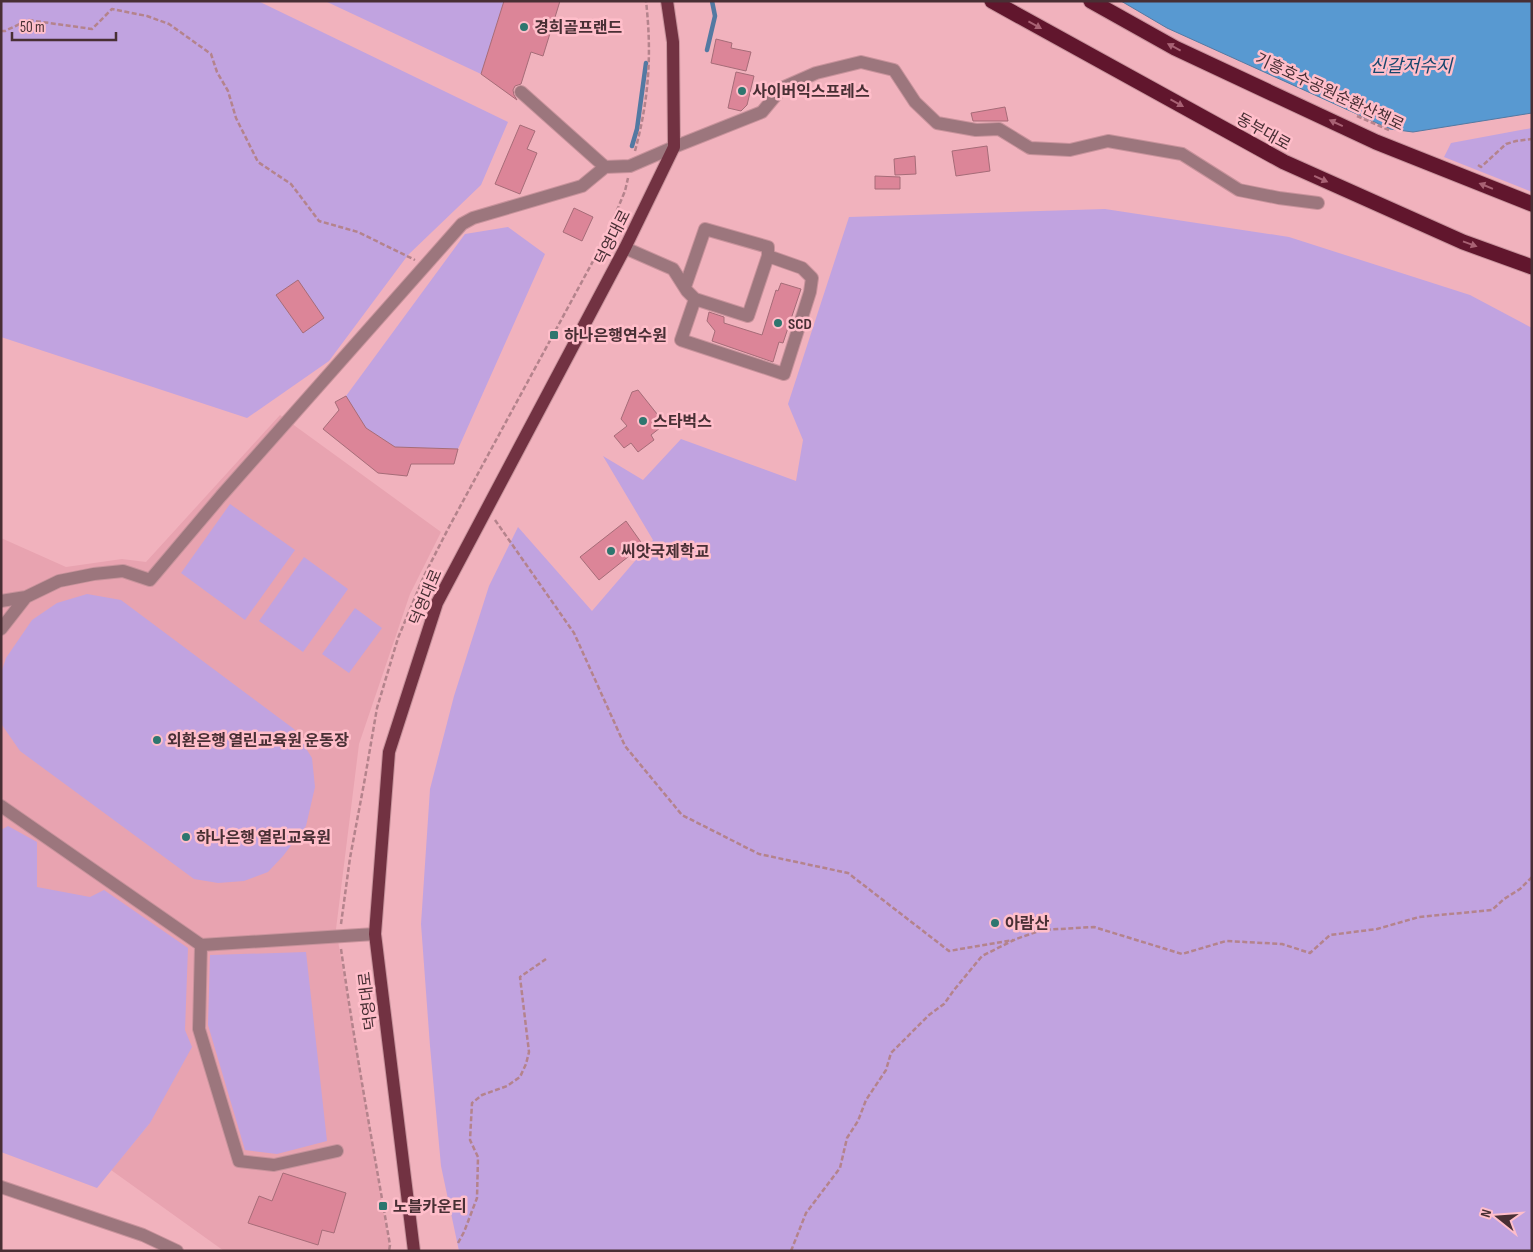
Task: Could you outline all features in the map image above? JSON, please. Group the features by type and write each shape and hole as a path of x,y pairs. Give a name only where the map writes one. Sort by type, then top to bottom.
{"highway":[{"name":"동부대로","path":"992,1 1284,162 1463,242 1532,267"},
{"path":"1091,1 1175,48 1376,142 1532,204"}],"main road":[{"name":"덕영대로","path":"413,1250 375,934 389,752 437,604 625,248 674,147 673,42 667,1"}],"street":[{"path":"1,601 26,597 59,581 94,574 123,571 150,580 221,496 462,224 473,218 582,186 605,166 630,166 762,112 782,88 816,73 861,62 894,70 915,102 936,123 976,130 999,129 1030,148 1070,150 1108,141 1182,154 1239,190 1318,203"},
{"path":"521,92 605,166"},
{"path":"625,248 672,269 685,287 695,299 748,316 768,256 768,247 705,229 685,287"},
{"path":"695,299 681,340 784,374 810,292 812,278 802,268 768,256"},
{"path":"1,629 26,597"},
{"path":"1,806 201,945 375,934"},
{"path":"201,945 199,1029 239,1161 274,1165 337,1150"},
{"path":"1,1186 143,1235 177,1251"}],"path":[{"path":"389,1251 390,1245 352,1027 340,936 350,858 366,778 377,708 398,638 424,576 605,239 625,192 642,123 649,79 650,34 646,1"},
{"path":"1,31 5,31 28,20 92,29 112,8 147,16 169,24 211,54 217,72 228,91 236,118 258,162 291,184 320,221 358,232 426,265"},
{"name":"기흥호수공원순환산책로","path":"1349,112 1394,133"},
{"path":"1472,163 1481,167 1506,144 1516,140 1532,139"},
{"path":"487,508 574,633 625,746 682,816 759,854 848,874 949,951 1016,939"},
{"path":"791,1251 806,1213 840,1168 847,1138 858,1121 866,1100 886,1070 891,1052 929,1015 944,1004 982,956 1016,939 1042,930 1094,927 1182,954 1226,941 1282,944 1310,953 1330,935 1377,929 1419,917 1492,910 1504,899 1520,889 1532,877"},
{"path":"458,1243 477,1198 478,1157 470,1140 472,1104 482,1095 507,1086 520,1077 529,1052 520,977 546,959"}],"shaded area":[{"path":"1,1 258,1 508,122 481,185 408,255 329,361 247,418 1,337"},
{"name":"경희골프랜드","path":"325,1 504,1 481,74"},
{"path":"1532,128 1532,192 1444,157 1451,143"},
{"path":"1105,209 1289,237 1470,295 1532,328 1532,1251 459,1251 441,1166 421,924 430,789 454,696 489,586 518,527 592,611 653,540 603,456 643,480 681,439 796,481 803,440 788,404 849,217"},
{"path":"508,227 545,254 458,449 395,447 366,428 346,396 465,234"},
{"name":"하나은행 열린교육원","path":"280,415 441,532 410,594 359,744 336,929 390,1251 224,1251 111,1170 149,1124 89,898 36,888 1,830 1,538 66,567 122,559 146,562"},
{"path":"230,504 295,550 245,620 181,573"},
{"path":"304,557 348,589 303,652 259,621"},
{"name":"외환은행 열린교육원 운동장","path":"87,594 121,600 294,729 312,758 315,787 306,826 268,872 244,881 218,883 194,879 20,751 2,725 1,673 6,658 32,620 57,603"},
{"path":"355,608 382,628 349,673 322,654"},
{"path":"8,826 37,842 37,887 90,897 104,890 188,948 185,1030 192,1047 150,1123 97,1188 1,1152 1,830"},
{"path":"306,952 327,1141 277,1154 245,1150 208,1025 210,955"}],"water":[{"name":"신갈저수지","path":"1121,1 1532,1 1532,113 1413,132 1390,129 1167,28"}],"building":[{"name":"경희골프랜드","path":"504,1 560,1 543,56 531,52 521,84 515,86 513,90 517,100 481,74"},
{"path":"716,39 732,43 731,48 751,52 746,71 711,63"},
{"path":"736,72 754,76 747,105 741,111 728,108"},
{"path":"1005,107 1008,121 973,121 971,113"},
{"path":"520,125 535,131 527,149 537,153 520,194 495,184"},
{"path":"987,146 990,171 956,176 952,151"},
{"path":"915,156 916,174 895,175 894,159"},
{"path":"875,176 900,177 900,189 875,189"},
{"path":"574,208 593,217 582,241 563,232"},
{"path":"298,280 324,318 303,333 276,295"},
{"name":"SCD","path":"781,283 801,289 783,343 779,342 773,362 712,341 715,331 707,321 709,312 724,317 724,323 762,335 776,290 778,291"},
{"name":"스타벅스","path":"638,390 665,424 651,435 654,440 638,452 631,443 624,448 614,436 627,426 621,419 632,392"},
{"path":"346,396 366,428 395,447 458,449 454,464 411,464 407,476 378,473 323,429 339,410 335,402"},
{"name":"씨앗국제학교","path":"626,521 643,545 599,580 580,557"},
{"path":"283,1173 346,1193 334,1233 322,1230 318,1245 248,1223 259,1196 272,1201"}],"waterway":[{"path":"707,50 715,16 712,1"},
{"path":"632,146 637,129 646,63"}],"place":[{"name":"경희골프랜드","path":"524,27"},
{"name":"사이버익스프레스","path":"742,91"},
{"name":"SCD","path":"778,323"},
{"name":"하나은행연수원","path":"554,335"},
{"name":"스타벅스","path":"643,421"},
{"name":"씨앗국제학교","path":"611,551"},
{"name":"외환은행 열린교육원 운동장","path":"157,740"},
{"name":"하나은행 열린교육원","path":"186,837"},
{"name":"아람산","path":"995,923"},
{"name":"노블카운티","path":"383,1206"}]}
